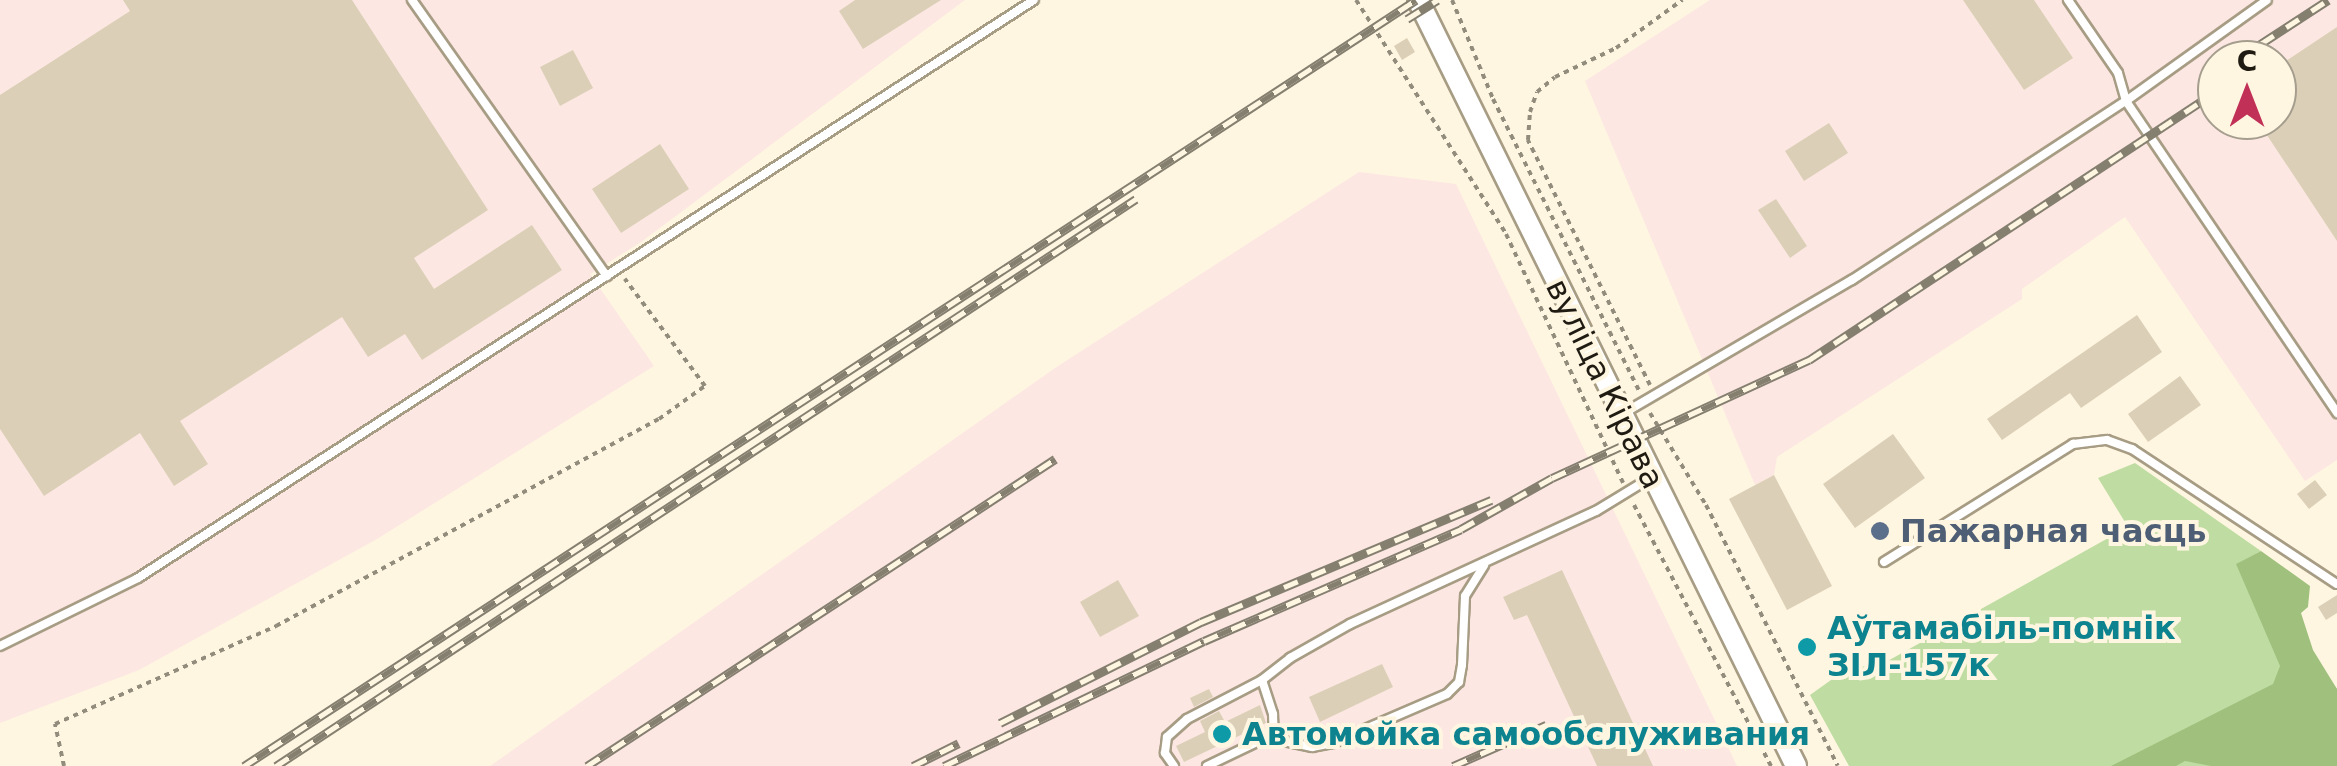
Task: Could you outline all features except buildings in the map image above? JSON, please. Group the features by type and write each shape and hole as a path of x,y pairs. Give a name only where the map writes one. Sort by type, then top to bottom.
{"main road":[{"name":"вуліца Кірава","path":"1418,0 1650,478 1796,766"}],"lane":[{"path":"412,0 607,276"},
{"path":"0,646 138,578 1034,0"},
{"path":"2068,0 2118,73 2126,101 2337,413"},
{"path":"1620,415 1852,280 2126,101 2267,0"},
{"path":"1884,562 2073,444 2107,440 2132,449 2337,584"},
{"path":"1174,766 1165,753 1167,737 1187,719 1262,680 1350,624 1596,511 1650,478"},
{"path":"1206,766 1274,738 1312,746 1333,743 1446,694 1458,682 1462,666 1466,596 1487,562"},
{"path":"1262,680 1274,714 1274,738"}],"path":[{"path":"1356,0 1506,234 1626,490 1772,766"},
{"path":"1452,0 1510,134 1613,348 1706,506 1838,766"},
{"path":"1655,396 1528,140 1537,92 1554,77 1616,48 1682,0"},
{"path":"64,766 55,724 276,626 628,437 705,386 617,269"}],"shaded area":[{"path":"0,0 965,0 641,242 590,274 654,366 377,539 139,670 0,723"},
{"path":"1710,0 2337,0 2337,460 2305,481 2125,217 2022,289 2022,299 1777,457 1774,475 1755,485 1585,81"},
{"path":"1359,172 1456,184 1737,766 490,766 1055,368"}],"green space":[{"path":"2135,463 2261,551 2237,564 2337,689 2337,766 1849,766 1810,695 1852,665 1875,668 2128,527 2098,478"},
{"path":"2261,551 2310,586 2308,607 2301,613 2313,650 2337,689 2337,766 2211,766 2185,761 2176,766 2111,766 2273,684 2280,666 2236,564"}],"railway":[{"path":"244,766 1416,0"},
{"path":"1407,19 1438,0"},
{"path":"2267,40 2328,0"},
{"path":"944,766 1204,641 1461,529 1552,478 1809,360 2197,104"},
{"path":"276,766 1136,199"},
{"path":"587,766 1055,459"},
{"path":"1000,723 1201,622 1491,500"},
{"path":"1453,766 1546,725"},
{"path":"913,766 959,743"}],"place":[{"name":"Пажарная часць","path":"1880,531"},
{"name":"Аўтамабіль-помнік ЗІЛ-157к","path":"1807,647"},
{"name":"Автомойка самообслуживания","path":"1222,734"}]}
